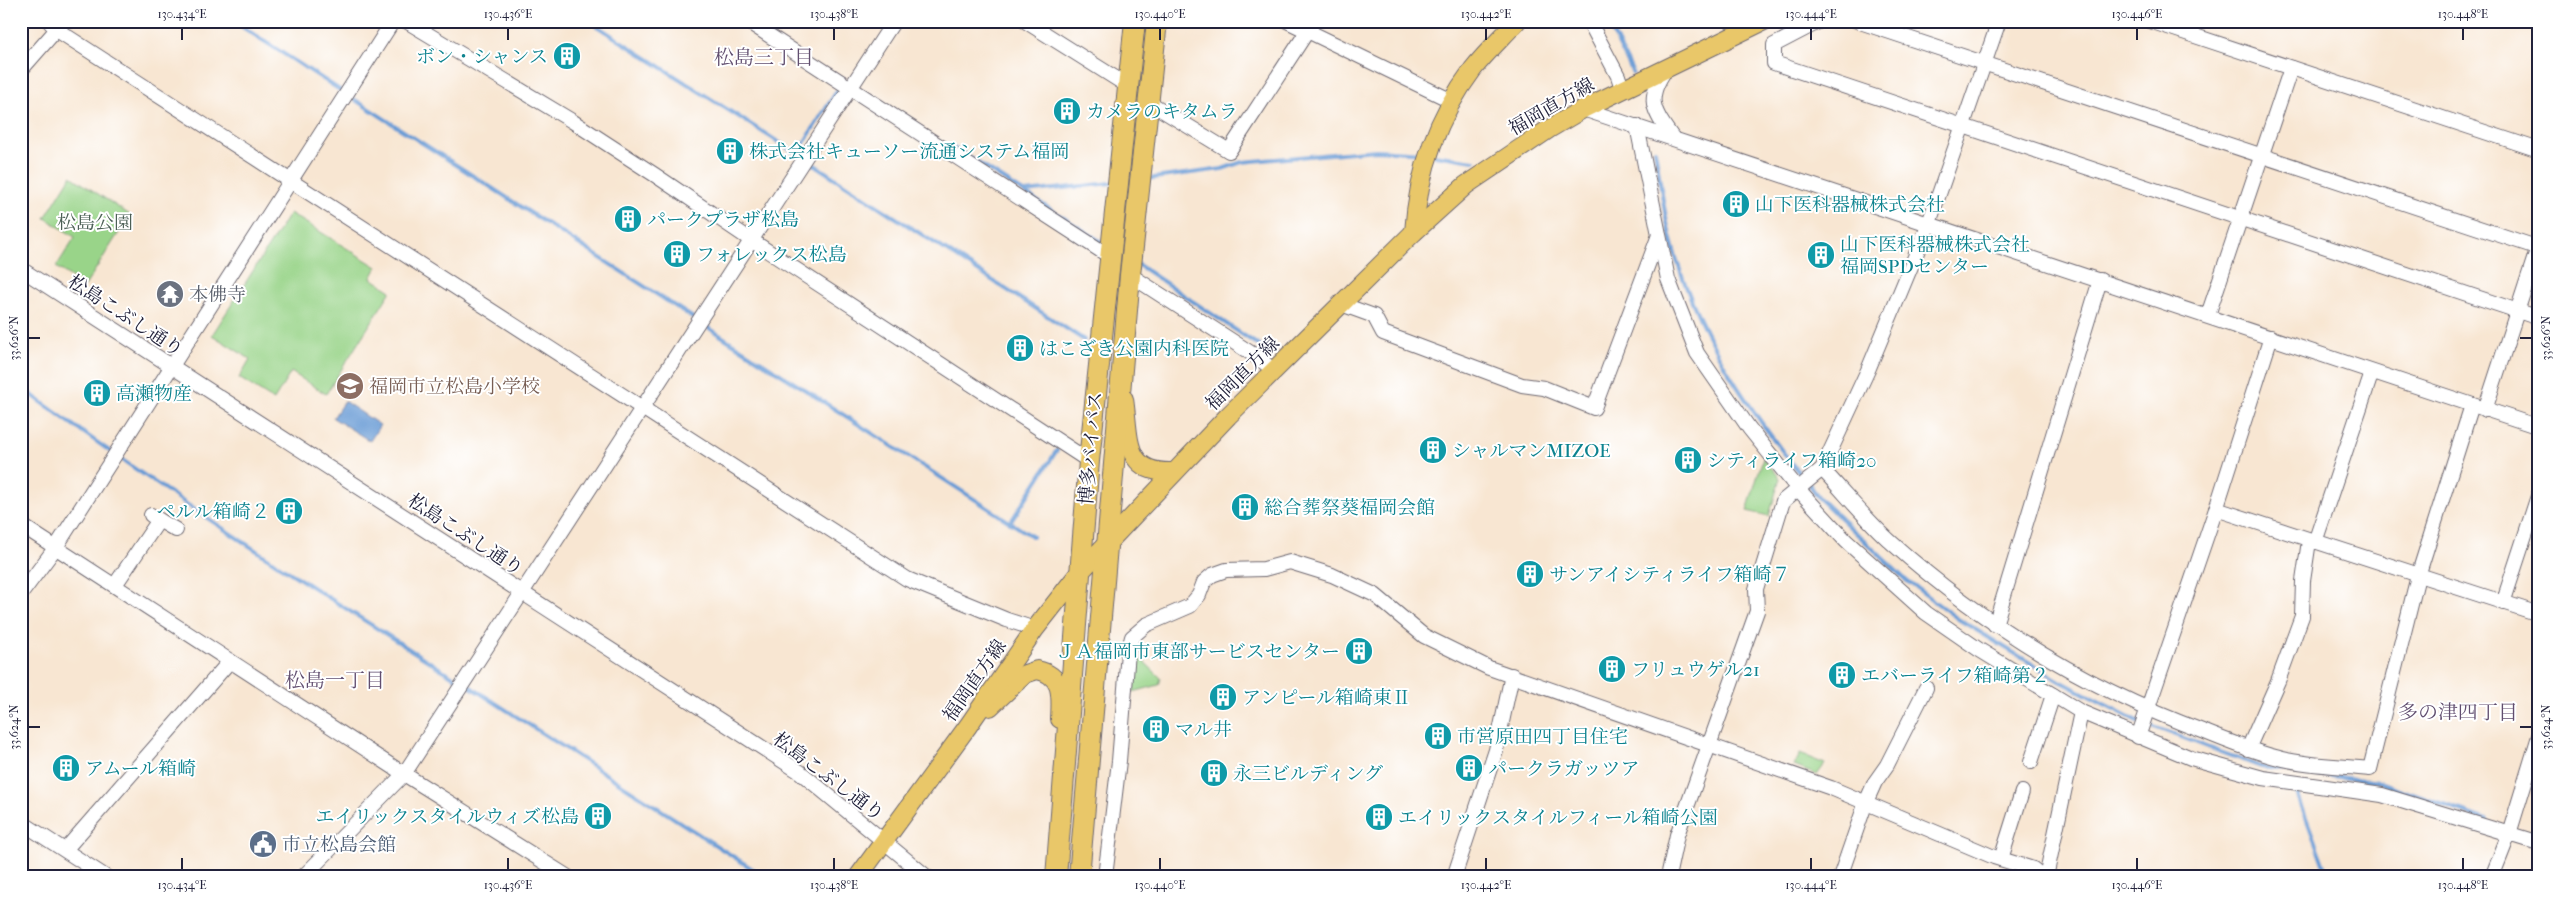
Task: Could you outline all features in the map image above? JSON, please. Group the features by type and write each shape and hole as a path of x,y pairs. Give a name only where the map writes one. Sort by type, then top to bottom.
{"highway":[{"name":"博多バイパス","path":"1056,877 1089,461 1135,21"},
{"name":"博多バイパス","path":"1079,877 1130,275 1157,21"}],"main road":[{"path":"1414,232 1416,202 1423,168 1452,101 1474,69 1517,21"},
{"name":"福岡直方線","path":"858,877 968,726 1035,629 1079,573 1173,472 1414,232 1466,185 1499,161 1583,109 1764,21"},
{"path":"1121,382 1131,453 1140,464 1155,473 1173,472"},
{"path":"968,726 1031,671 1044,671 1053,676 1060,685 1056,794 1058,847"}],"street":[{"path":"21,594 56,547 393,21"},
{"path":"406,21 572,121 1089,461"},
{"path":"747,21 1109,256"},
{"path":"303,877 404,774 894,21"},
{"path":"1026,21 1128,86"},
{"path":"1287,21 1311,26 1452,101"},
{"path":"1589,21 1618,76 1623,91"},
{"path":"1820,21 1774,45 1774,63 2539,318"},
{"path":"1820,470 1891,542 1946,588 1995,625 2072,673 2146,713 2248,749 2284,760 2370,769 2418,576 2479,407 2518,311 2538,247 1857,21"},
{"path":"1668,877 1677,835 1757,611 1756,589 1783,501 1820,470 1868,370 1928,223 1964,126 1999,21"},
{"path":"2150,21 2539,150"},
{"path":"21,70 56,24 289,182 907,579 1006,620 1035,629"},
{"path":"1147,101 1228,151 1311,26"},
{"path":"2208,315 2291,68"},
{"path":"1666,69 1654,89 1653,107 1672,137"},
{"path":"1583,109 2208,315 2539,427"},
{"path":"1637,126 1668,280 1697,353 1750,428 1846,541 1926,613 1978,649 2081,712 2139,733 2191,758 2232,771 2263,778 2382,795 2539,843"},
{"path":"1341,304 1374,316 1383,333 1522,385 1544,388 1594,408 1659,234"},
{"name":"松島こぶし通り","path":"21,269 800,772 928,877"},
{"path":"1130,275 1260,359 1274,371"},
{"path":"1995,625 2100,280"},
{"path":"2139,733 2216,509 2271,337"},
{"path":"2248,749 2278,681 2302,616 2302,581 2312,541 2372,372"},
{"path":"2503,603 2539,493"},
{"path":"2216,509 2539,614"},
{"path":"115,585 155,517 176,530"},
{"path":"21,525 404,774 566,876"},
{"path":"1104,877 1119,761 1128,652 1132,637 1146,624 1190,606 1199,594 1204,582 1212,575 1226,570 1264,569 1290,562 1309,567 1374,595 1424,636 1488,668 1708,744 1866,802 2000,859 2033,869 2044,877 2081,712"},
{"path":"65,850 230,661"},
{"path":"1454,877 1496,750 1512,675"},
{"path":"1840,877 1866,802 1875,782 1888,765 1926,688"},
{"path":"2031,762 2053,695"},
{"path":"2492,877 2509,834 2539,736"},
{"path":"2000,859 2022,792"},
{"path":"21,822 106,877"}],"green space":[{"name":"松島公園","path":"71,176 130,215 85,286 56,267 75,237 45,218"},
{"path":"290,213 377,267 371,278 391,291 326,394 291,372 274,400 239,378 250,359 212,335"},
{"path":"1763,458 1780,478 1769,516 1747,511"},
{"path":"1138,656 1161,678 1159,685 1133,692 1135,665"},
{"path":"1800,754 1825,764 1817,775 1794,766"}],"water":[{"path":"344,401 380,425 370,441 333,418"}],"waterway":[{"path":"233,21 1033,537"},
{"path":"589,21 797,154"},
{"path":"1607,21 1633,73"},
{"path":"797,154 840,86"},
{"path":"950,145 1106,245"},
{"path":"1146,179 1222,169 1242,162 1376,150 1425,153"},
{"path":"1655,150 1670,236 1692,303 1724,365 1742,394 1804,479"},
{"path":"1434,155 1474,161"},
{"path":"807,160 1084,340"},
{"path":"1025,192 1112,183"},
{"path":"1137,264 1267,351"},
{"path":"21,387 183,501 460,681"},
{"path":"1010,523 1057,450"},
{"path":"1809,484 1819,498 1907,581 1958,619 2060,681 2139,722"},
{"path":"466,684 765,877"},
{"path":"2146,724 2261,767 2379,782 2486,820"},
{"path":"2294,785 2328,877"}],"place":[{"name":"ボン・シャンス","path":"567,56"},
{"name":"カメラのキタムラ","path":"1067,111"},
{"name":"株式会社キューソー流通システム福岡","path":"730,151"},
{"name":"山下医科器械株式会社","path":"1736,204"},
{"name":"パークプラザ松島","path":"628,219"},
{"name":"フォレックス松島","path":"677,254"},
{"name":"山下医科器械株式会社 福岡SPDセンター","path":"1821,255"},
{"name":"本佛寺","path":"170,294"},
{"name":"はこざき公園内科医院","path":"1020,348"},
{"name":"福岡市立松島小学校","path":"350,386"},
{"name":"高瀬物産","path":"97,393"},
{"name":"シャルマンMIZOE","path":"1433,450"},
{"name":"シティライフ箱崎20","path":"1688,460"},
{"name":"総合葬祭葵福岡会館","path":"1245,507"},
{"name":"ペルル箱崎２","path":"289,511"},
{"name":"サンアイシティライフ箱崎７","path":"1530,574"},
{"name":"ＪＡ福岡市東部サービスセンター","path":"1359,651"},
{"name":"フリュウゲル21","path":"1612,669"},
{"name":"エバーライフ箱崎第２","path":"1842,675"},
{"name":"アンピール箱崎東Ⅱ","path":"1223,697"},
{"name":"マル井","path":"1156,729"},
{"name":"市営原田四丁目住宅","path":"1438,736"},
{"name":"アムール箱崎","path":"66,768"},
{"name":"パークラガッツア","path":"1469,768"},
{"name":"永三ビルディング","path":"1214,773"},
{"name":"エイリックスタイルウィズ松島","path":"598,816"},
{"name":"エイリックスタイルフィール箱崎公園","path":"1379,817"},
{"name":"市立松島会館","path":"263,844"}],"district":[{"name":"松島三丁目","path":"764,57"},
{"name":"松島一丁目","path":"335,680"},
{"name":"多の津四丁目","path":"2458,712"}]}
